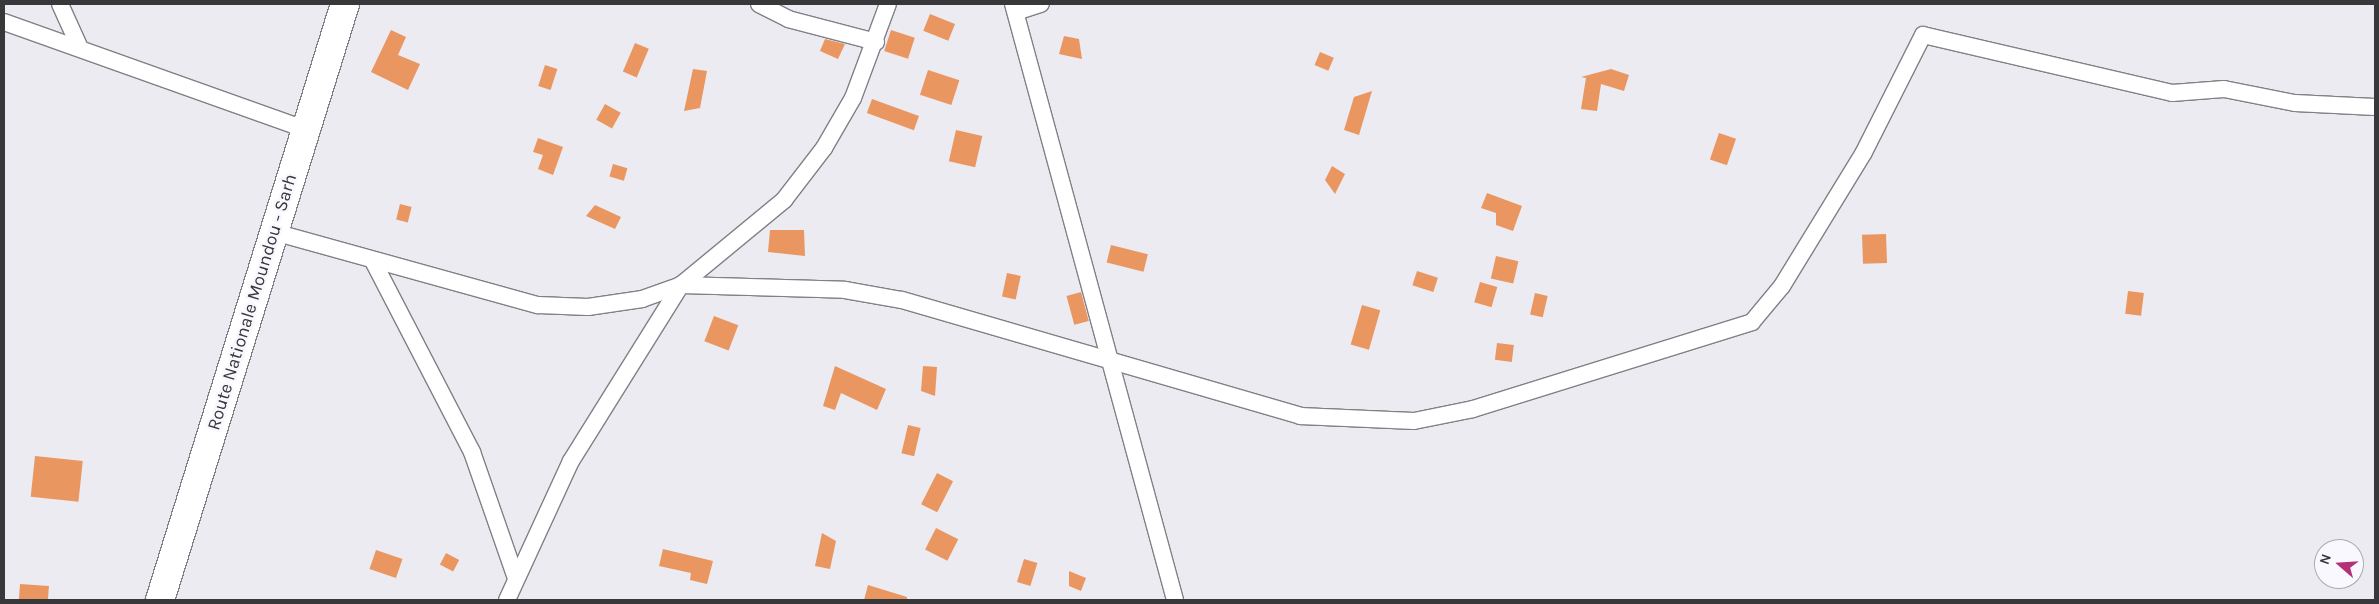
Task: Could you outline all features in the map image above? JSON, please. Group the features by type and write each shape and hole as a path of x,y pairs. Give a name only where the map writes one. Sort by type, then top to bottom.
{"highway":[{"name":"Route Nationale Moundou - Sarh","path":"160,600 345,4"}],"street":[{"path":"60,4 80,48"},
{"path":"760,4 788,19 876,42"},
{"path":"506,600 571,461 681,285 784,200 824,148 853,98 876,42 888,4"},
{"path":"1041,4 1015,8 1113,360 1175,600"},
{"path":"4,22 305,129"},
{"path":"274,232 373,261 538,305 588,307 642,299 681,285 845,290 902,300 1300,416 1394,422 1456,414 1743,328 1782,286 1864,152 1923,35 2164,92 2224,89 2295,103 2375,107"},
{"path":"373,261 472,452 516,578"}],"building":[{"path":"930,14 955,24 948,41 923,31"},
{"path":"391,30 406,37 398,55 420,64 408,90 371,72"},
{"path":"891,30 915,38 908,59 884,51"},
{"path":"1064,36 1079,39 1082,59 1059,54"},
{"path":"825,39 845,44 838,59 820,51"},
{"path":"635,43 649,49 637,77 623,72"},
{"path":"1320,52 1334,58 1328,71 1315,65"},
{"path":"545,65 557,69 551,90 538,86"},
{"path":"693,69 707,71 700,108 684,111"},
{"path":"1611,69 1629,75 1624,91 1601,84 1597,111 1581,109 1586,78 1581,77"},
{"path":"928,70 959,80 951,105 920,95"},
{"path":"1372,91 1359,135 1344,130 1354,97"},
{"path":"872,99 919,116 914,130 867,113"},
{"path":"605,104 621,113 612,128 596,120"},
{"path":"956,130 982,136 975,167 949,161"},
{"path":"1719,133 1736,139 1727,165 1710,159"},
{"path":"538,138 563,147 553,175 538,169 543,155 533,152"},
{"path":"613,164 627,168 624,181 609,176"},
{"path":"1332,166 1345,174 1335,194 1325,180"},
{"path":"1487,193 1522,206 1513,231 1496,225 1496,213 1481,208"},
{"path":"400,204 412,207 408,222 396,220"},
{"path":"595,205 621,217 615,229 586,216"},
{"path":"770,230 804,230 805,256 768,252"},
{"path":"1886,234 1887,263 1863,264 1862,235"},
{"path":"1111,245 1148,254 1144,272 1107,262"},
{"path":"1496,256 1518,261 1513,284 1491,278"},
{"path":"1417,271 1438,278 1433,292 1412,285"},
{"path":"1007,273 1021,276 1016,299 1002,296"},
{"path":"1480,282 1497,287 1492,307 1474,302"},
{"path":"2128,291 2144,293 2141,316 2125,314"},
{"path":"1081,292 1089,321 1074,325 1067,296"},
{"path":"1535,293 1548,296 1543,317 1530,314"},
{"path":"1362,305 1380,310 1369,350 1351,344"},
{"path":"714,316 738,325 729,351 704,341"},
{"path":"1497,343 1514,345 1512,362 1495,360"},
{"path":"835,366 886,389 877,410 841,393 835,410 823,406"},
{"path":"923,366 937,367 935,396 921,391"},
{"path":"908,425 921,428 914,456 901,453"},
{"path":"35,456 83,461 78,502 31,497"},
{"path":"937,473 953,481 937,512 921,504"},
{"path":"936,528 958,539 947,561 925,549"},
{"path":"822,533 836,541 830,569 815,566"},
{"path":"663,549 713,561 707,584 690,580 691,573 659,566"},
{"path":"376,550 402,559 396,578 369,569"},
{"path":"446,553 459,560 453,572 440,564"},
{"path":"1024,559 1037,563 1030,586 1017,582"},
{"path":"1069,571 1086,578 1081,591 1069,586"},
{"path":"20,584 49,586 48,600 19,600"},
{"path":"868,585 907,597 907,600 864,600"}]}
